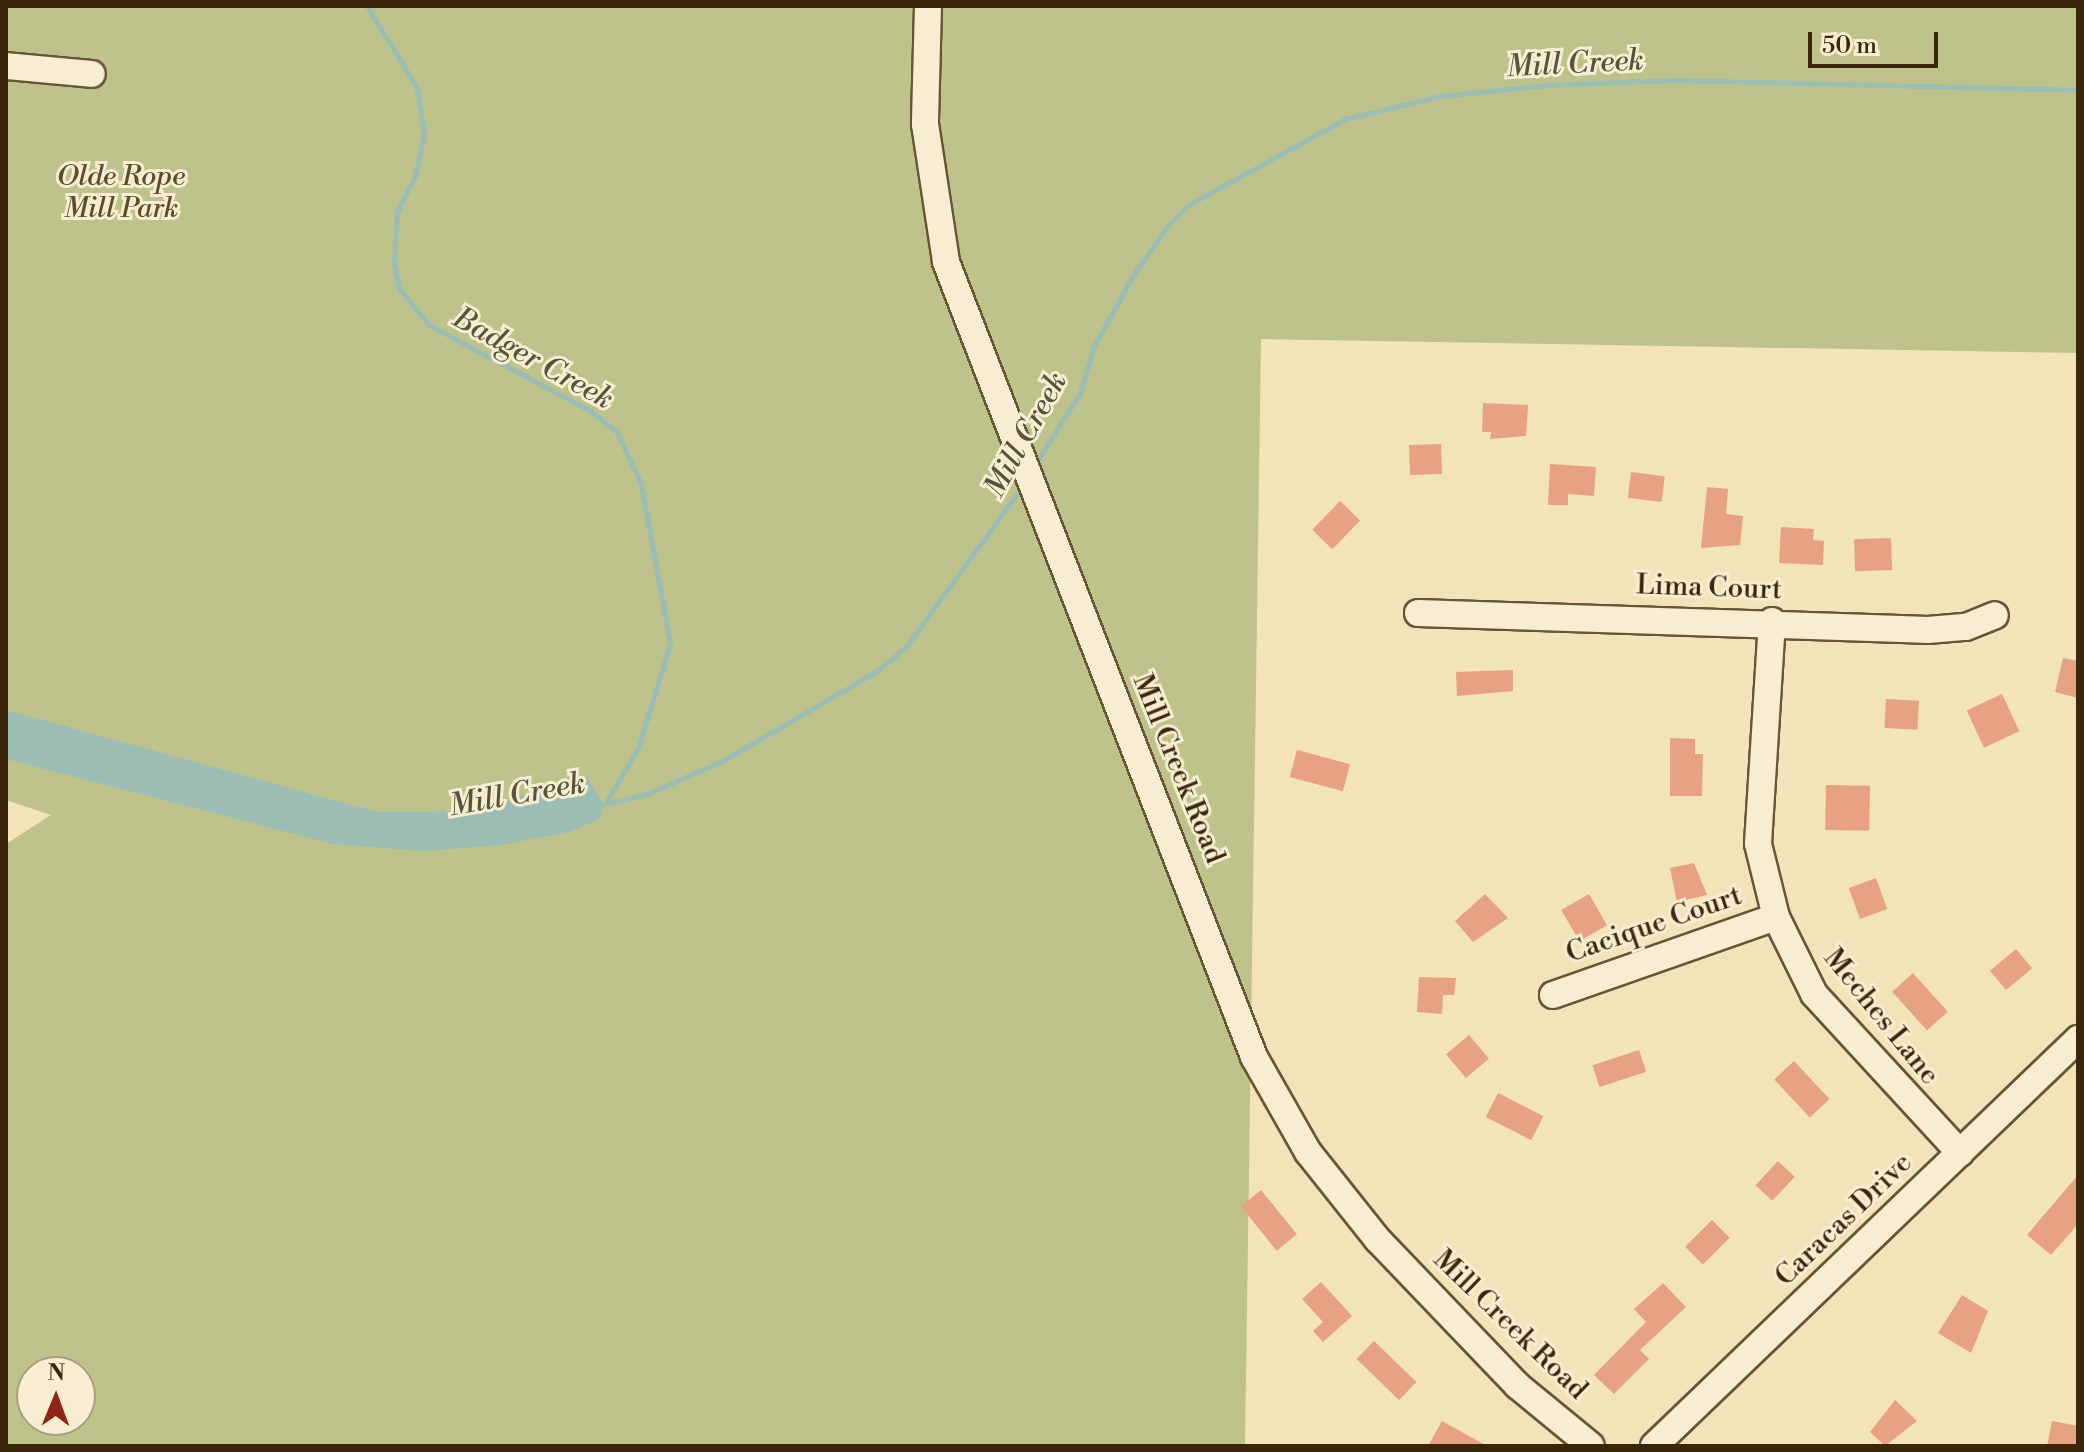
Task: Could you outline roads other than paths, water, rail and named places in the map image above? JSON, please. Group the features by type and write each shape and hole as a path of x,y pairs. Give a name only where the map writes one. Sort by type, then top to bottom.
{"street":[{"name":"Mill Creek Road","path":"928,6 925,124 946,262 1037,500 1151,782 1235,1013 1285,1114 1378,1240 1518,1386 1591,1446"},
{"path":"6,66 92,74"},
{"name":"Lima Court","path":"1418,613 1772,621 1928,630 1966,627 1995,615"},
{"name":"Meches Lane","path":"1772,621 1758,844 1776,917 1814,994 1960,1153"},
{"name":"Cacique Court","path":"1553,995 1776,917"},
{"name":"Caracas Drive","path":"1654,1446 2078,1039"}],"water":[{"path":"6,710 377,812 481,811 571,777 588,778 603,804 600,819 568,832 501,845 423,851 333,844 6,759"}],"waterway":[{"name":"Badger Creek","path":"367,6 417,88 424,135 415,176 397,212 394,264 399,288 429,325 589,410 617,432 641,484 670,644 638,748 607,801"},
{"name":"Mill Creek","path":"1035,464 1080,393 1094,346 1133,275 1169,224 1190,204 1345,119 1441,96 1547,85 1675,80 2078,90"},
{"name":"Mill Creek","path":"600,805 647,794 724,760 877,671 906,647 1022,487"}],"park label":[{"name":"Olde Rope Mill Park","path":"121,193"}]}
